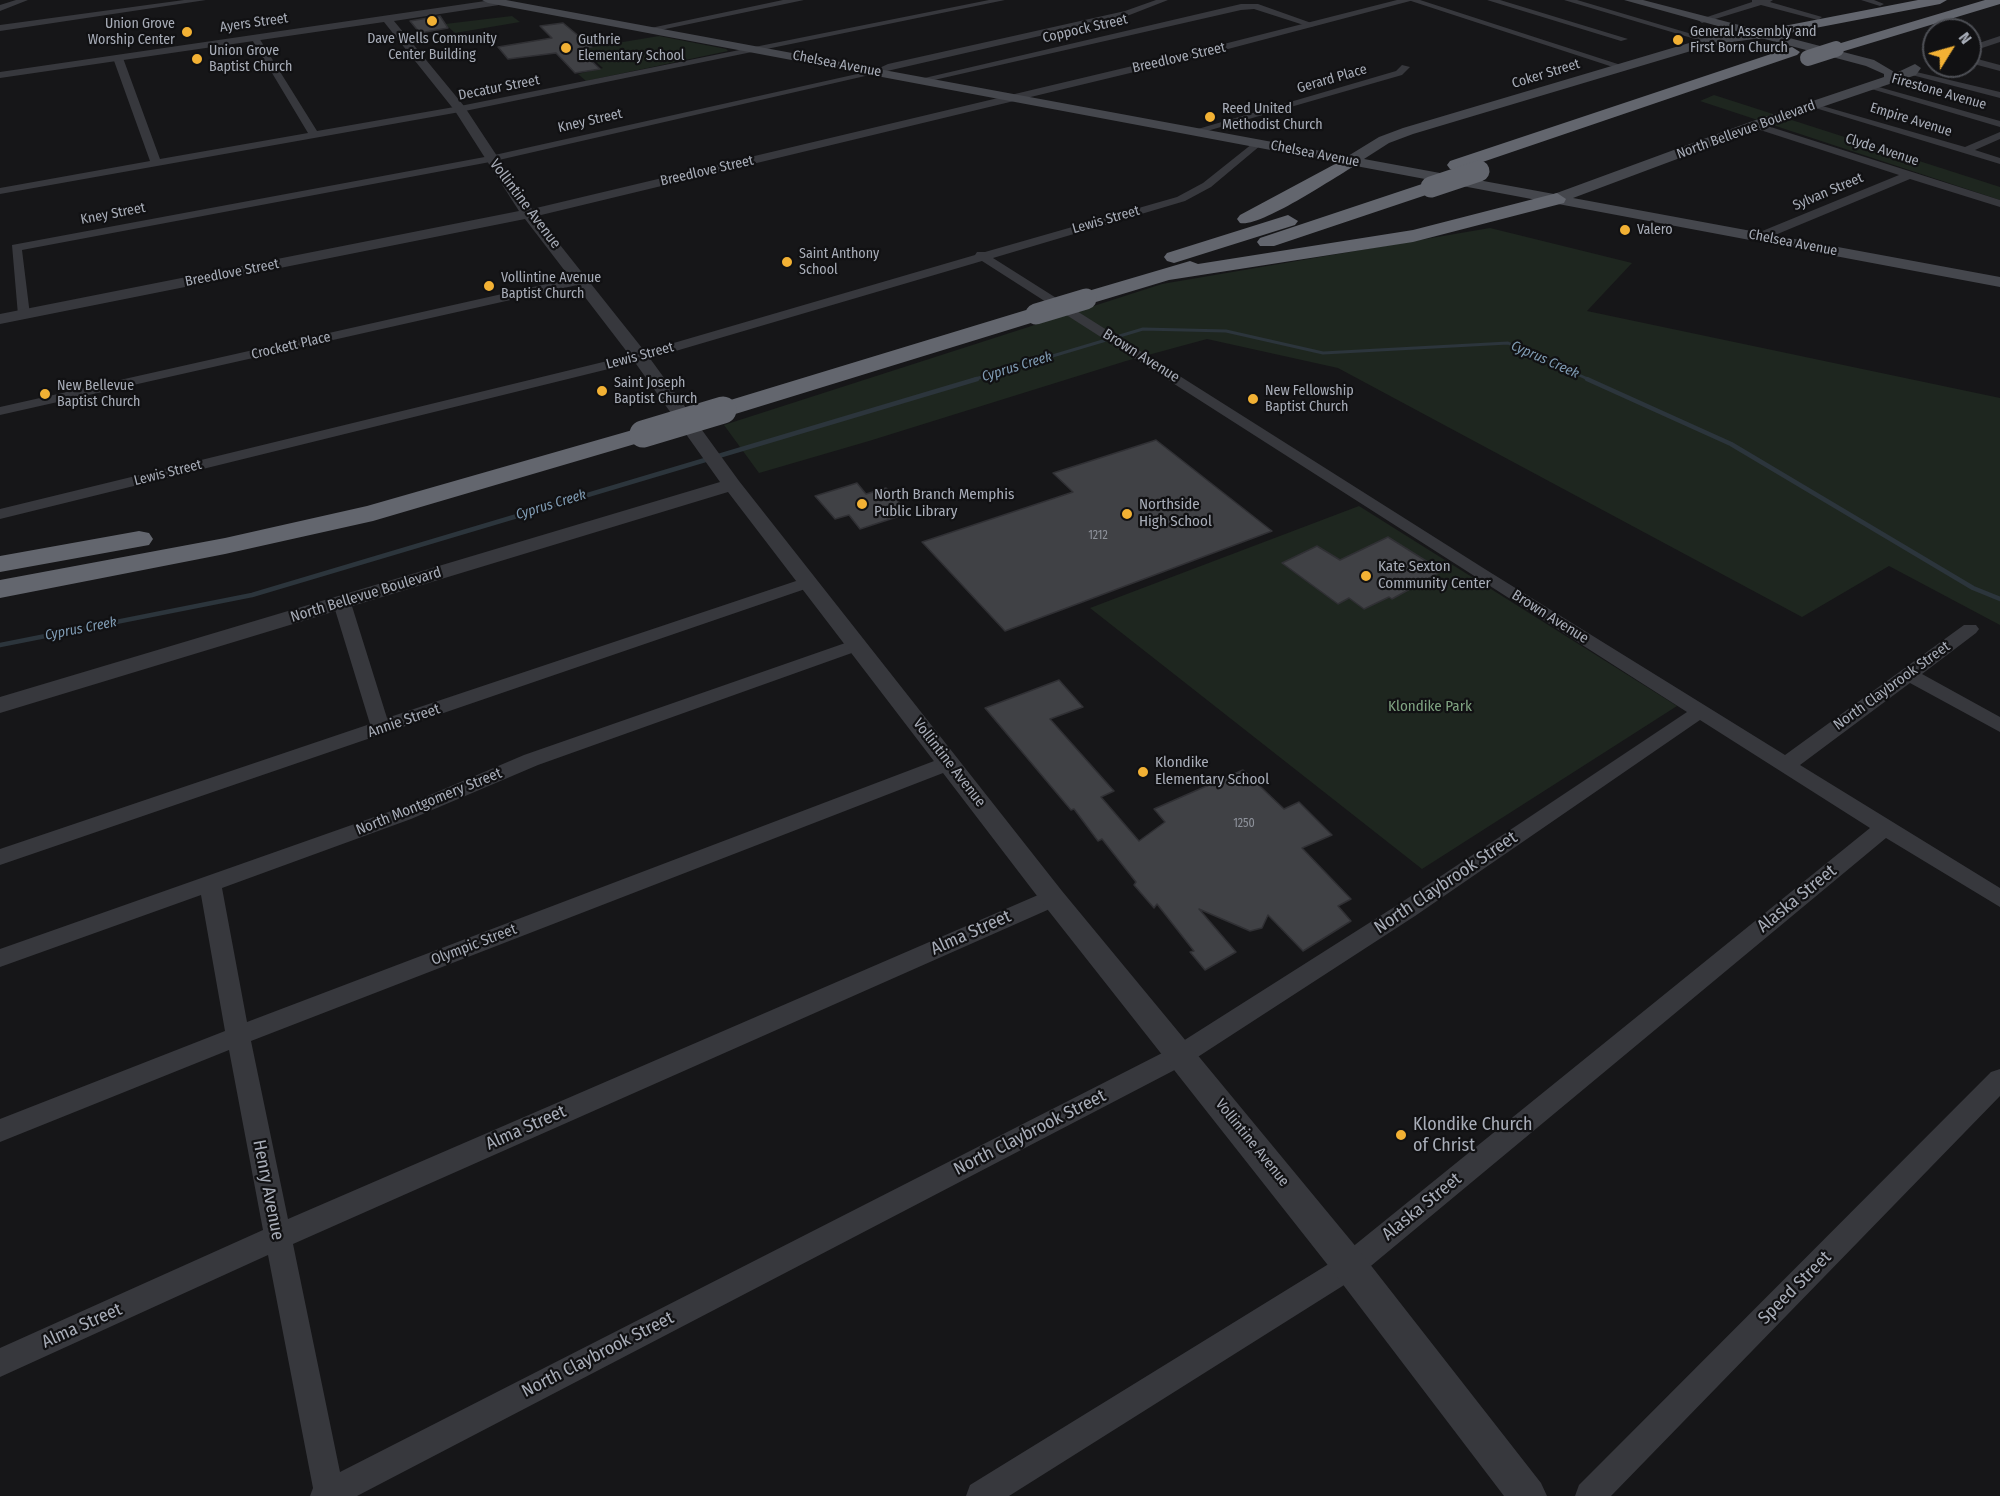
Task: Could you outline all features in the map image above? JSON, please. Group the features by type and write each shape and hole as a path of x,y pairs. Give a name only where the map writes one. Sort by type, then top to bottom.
{"highway":[{"path":"1758,35 1940,0"},
{"path":"1169,274 1479,171 1813,51 1964,0"},
{"path":"1842,54 1997,1"},
{"path":"1900,46 1997,1"},
{"path":"0,590 225,546 373,513 638,427 1028,309 1792,52 1813,51 1862,59 1875,58"},
{"path":"1082,290 1226,229 1284,200 1350,161"},
{"path":"1082,290 1169,274 1431,234 1494,219 1557,199"},
{"path":"0,564 247,519 445,475 638,427"}],"main road":[{"path":"1630,0 1758,35 1842,54 1853,63 1891,76"},
{"name":"Chelsea Avenue","path":"494,1 1997,280"},
{"path":"1710,41 1735,29"},
{"name":"Coker Street","path":"1350,161 1384,140 1408,131 1710,41 1758,35"},
{"path":"1875,58 1891,76"},
{"path":"1875,58 1893,68 1914,69"},
{"name":"North Bellevue Boulevard","path":"1557,199 1914,69"}],"street":[{"path":"0,8 24,0"},
{"path":"0,28 202,0"},
{"name":"Ayers Street","path":"0,75 513,0"},
{"path":"651,29 799,0"},
{"name":"Decatur Street","path":"0,191 460,109 762,50 1001,0"},
{"name":"Kney Street","path":"24,315 16,248 490,159 879,72 888,66 1138,10 1164,0"},
{"path":"1410,0 1622,67"},
{"name":"Breedlove Street","path":"0,319 528,214 1410,0"},
{"path":"1491,0 1624,39"},
{"path":"1568,0 1735,48"},
{"path":"1865,0 1880,4"},
{"path":"1702,20 1761,1 1818,17"},
{"name":"Coppock Street","path":"921,80 1241,7 1255,6 1313,25"},
{"name":"Vollintine Avenue","path":"386,18 460,109 490,159 528,214 582,280 727,478 1053,898 1350,1266 1528,1496"},
{"path":"255,38 314,135"},
{"path":"1982,45 2000,39"},
{"path":"118,58 156,163"},
{"path":"1982,63 2000,68"},
{"name":"Gerard Place","path":"1196,131 1352,88 1399,72 1405,67"},
{"path":"1914,69 2000,95"},
{"name":"Firestone Avenue","path":"1871,86 2000,124"},
{"name":"Empire Avenue","path":"1815,105 2000,161"},
{"name":"Clyde Avenue","path":"1755,125 2000,204"},
{"path":"1965,151 2000,135"},
{"name":"Lewis Street","path":"0,514 640,357 981,255 1181,199 1207,185 1257,143"},
{"name":"Sylvan Street","path":"1759,237 1909,175"},
{"name":"Brown Avenue","path":"981,255 2000,899"},
{"name":"Crockett Place","path":"0,411 582,280"},
{"name":"North Bellevue Boulevard","path":"0,705 342,603 727,478"},
{"name":"Annie Street","path":"0,857 808,582"},
{"path":"342,603 381,729"},
{"name":"North Claybrook Street","path":"1786,765 1970,629"},
{"name":"North Montgomery Street","path":"0,958 404,814 531,760 857,645"},
{"path":"1908,674 2000,725"},
{"name":"North Claybrook Street","path":"328,1495 1181,1055 1407,910 1701,711"},
{"name":"Olympic Street","path":"0,1131 238,1036 949,763"},
{"name":"Alaska Street","path":"981,1496 1350,1266 1885,827"},
{"name":"Henry Avenue","path":"210,883 328,1495"},
{"name":"Alma Street","path":"0,1363 278,1237 1053,898"},
{"name":"Speed Street","path":"1590,1496 2000,1080"}],"green space":[{"path":"512,16 520,22 455,33 445,24"},
{"path":"659,36 728,51 586,81 578,74 603,68 581,49"},
{"path":"1714,95 2000,187 2000,200 1700,101"},
{"path":"1490,228 1632,263 1587,311 2000,398 2000,625 1889,566 1802,617 1338,368 1207,339 1126,361 759,473 724,425 1162,284"},
{"name":"Klondike Park","path":"1359,506 1677,706 1422,869 1090,608"}],"building":[{"path":"440,16 448,28 420,33 410,21"},
{"name":"Guthrie Elementary School","path":"563,23 592,47 579,49 600,69 575,73 556,53 508,59 498,47 552,38 540,26"},
{"name":"Northside High School","path":"1156,440 1272,531 1005,631 922,542 1073,492 1053,473"},
{"name":"North Branch Memphis Public Library","path":"857,483 866,494 886,488 909,513 860,529 849,515 835,519 815,496"},
{"name":"Kate Sexton Community Center","path":"1388,537 1442,571 1392,599 1389,597 1364,609 1349,598 1338,604 1282,563 1317,546 1340,560"},
{"name":"Klondike Elementary School","path":"1059,680 1083,707 1050,719 1114,791 1101,797 1139,841 1165,822 1154,809 1243,770 1284,809 1299,802 1332,835 1302,848 1351,899 1338,906 1351,921 1303,951 1268,915 1262,928 1250,931 1199,909 1236,952 1205,970 1190,952 1194,951 1157,904 1154,908 1134,885 1136,882 1102,839 1098,841 1074,809 1071,810 985,708"}],"waterway":[{"name":"Cyprus Creek","path":"972,380 1143,329 1226,331 1323,353 1508,343 1590,380"},
{"name":"Cyprus Creek","path":"0,645 252,595 977,379"},
{"name":"Cyprus Creek","path":"1587,379 1731,444 1973,588 2000,599"}],"place":[{"name":"Dave Wells Community Center Building","path":"432,21"},
{"name":"Union Grove Worship Center","path":"187,32"},
{"name":"General Assembly and First Born Church","path":"1678,40"},
{"name":"Guthrie Elementary School","path":"566,48"},
{"name":"Union Grove Baptist Church","path":"197,59"},
{"name":"Reed United Methodist Church","path":"1210,117"},
{"name":"Valero","path":"1625,230"},
{"name":"Saint Anthony School","path":"787,262"},
{"name":"Vollintine Avenue Baptist Church","path":"489,286"},
{"name":"Saint Joseph Baptist Church","path":"602,391"},
{"name":"New Bellevue Baptist Church","path":"45,394"},
{"name":"New Fellowship Baptist Church","path":"1253,399"},
{"name":"North Branch Memphis Public Library","path":"862,504"},
{"name":"Northside High School","path":"1127,514"},
{"name":"Kate Sexton Community Center","path":"1366,576"},
{"name":"Klondike Elementary School","path":"1143,772"},
{"name":"Klondike Church of Christ","path":"1401,1135"}]}
